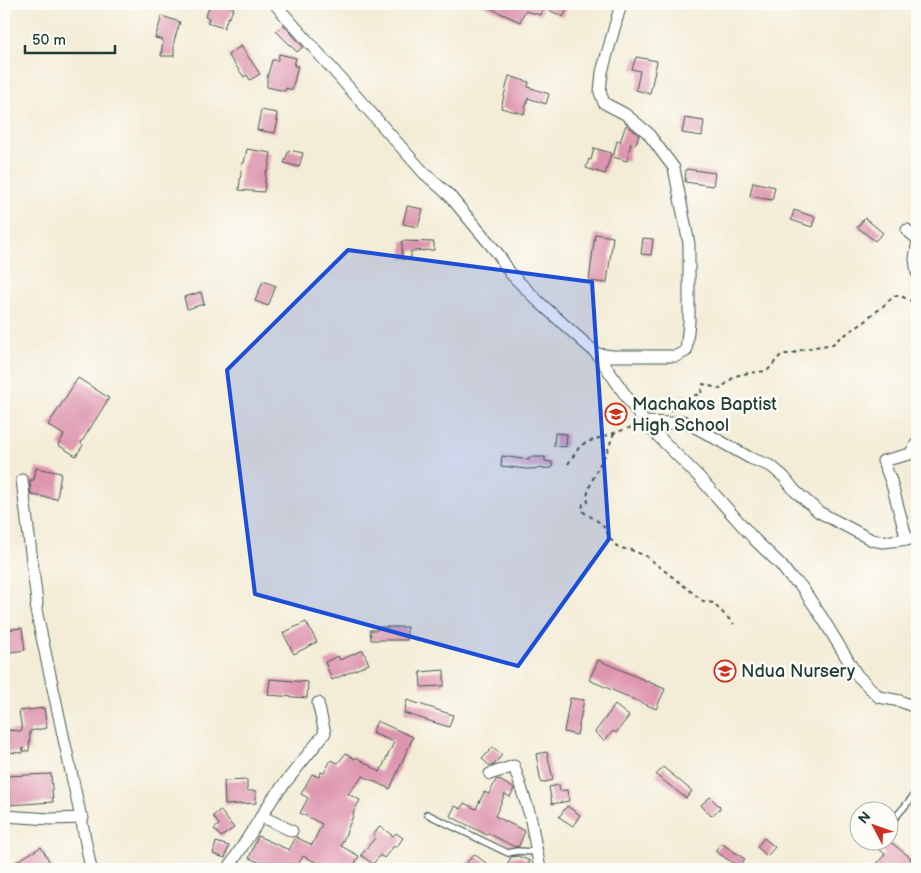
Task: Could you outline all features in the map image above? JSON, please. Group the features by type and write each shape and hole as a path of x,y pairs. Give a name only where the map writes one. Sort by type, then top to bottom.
{"street":[{"path":"275,4 424,173 449,195 499,255 510,272 539,302 598,354 644,422 700,478 755,540 801,586 863,682 880,697 900,701 917,708"},
{"path":"598,354 612,356 676,356 686,351 690,322 689,244 674,168 647,132 625,114 604,102 600,92 602,72 621,4"},
{"path":"907,230 917,239"},
{"path":"917,246 915,259 917,273"},
{"path":"644,422 672,423 683,421 750,458 771,466 819,512 872,540 883,542 912,539 884,461 910,454 917,443"},
{"path":"22,480 37,602 36,610 82,818 91,869"},
{"path":"228,869 272,798 325,733 318,703"},
{"path":"490,774 514,766 530,814 540,869"},
{"path":"4,816 50,819 82,818"},
{"path":"261,816 292,830"}],"lane":[{"path":"898,814 917,792"},
{"path":"427,814 508,853 517,851 536,852"}],"path":[{"path":"672,423 670,410 676,400 700,394 704,384 720,389 735,376 767,371 784,354 833,344 866,321 894,296 901,296 917,304"},
{"path":"568,464 580,446 587,442 644,422"},
{"path":"614,433 590,486 587,496 588,502 583,504 582,511 602,524 614,544 620,548 646,556 703,601 714,603 734,624"}],"highlighted area":[{"path":"348,250 592,282 609,539 518,666 255,594 227,370"}],"building":[{"path":"211,4 225,4 234,8 224,28 207,23 209,18 205,17"},
{"path":"481,4 570,4 563,17 543,7 541,15 525,11 520,22"},
{"path":"162,16 180,22 174,41 174,56 161,56 163,40 155,38"},
{"path":"283,24 303,47 297,52 276,31"},
{"path":"241,46 260,74 250,80 247,75 244,77 228,55"},
{"path":"279,54 296,58 294,66 298,66 292,90 286,88 285,91 267,87 267,78 272,60 278,60"},
{"path":"636,57 657,61 650,94 636,90 640,71 632,69"},
{"path":"509,76 529,82 528,87 549,94 546,104 528,98 524,114 501,108"},
{"path":"261,110 277,113 276,120 278,120 275,133 257,130"},
{"path":"685,118 704,121 702,136 682,133"},
{"path":"626,125 639,135 635,145 631,143 627,161 613,157 617,141 620,142"},
{"path":"594,148 611,153 605,174 586,168 589,159 591,160"},
{"path":"247,149 271,153 268,171 266,171 264,192 239,190 242,163 244,163"},
{"path":"289,150 303,153 299,167 284,163"},
{"path":"686,169 715,173 713,186 685,182"},
{"path":"753,182 775,187 772,200 750,196"},
{"path":"407,206 423,209 418,227 403,224"},
{"path":"794,210 815,217 812,227 791,220"},
{"path":"865,218 883,233 875,241 857,227"},
{"path":"595,234 613,237 607,283 589,281"},
{"path":"643,238 653,239 651,255 641,254"},
{"path":"402,241 434,242 434,250 411,251 411,258 402,259"},
{"path":"263,281 276,286 268,306 255,301"},
{"path":"201,292 204,304 187,309 184,297"},
{"path":"78,378 109,398 81,443 83,445 76,456 58,445 64,435 48,425"},
{"path":"555,433 567,434 566,447 554,446"},
{"path":"502,456 529,460 529,457 545,457 545,461 552,462 552,468 526,469 501,466"},
{"path":"36,468 61,473 57,499 31,495 30,480 34,480"},
{"path":"306,622 317,642 294,654 283,633"},
{"path":"378,627 407,627 407,640 371,640 370,630 378,630"},
{"path":"22,628 25,650 4,653 4,630"},
{"path":"363,650 369,664 332,680 325,662 338,656 340,660"},
{"path":"598,660 665,689 656,709 589,680"},
{"path":"444,670 444,686 421,687 420,672"},
{"path":"270,679 308,682 307,698 268,695"},
{"path":"570,698 584,700 577,735 564,732"},
{"path":"407,700 453,715 449,727 404,713"},
{"path":"615,705 629,716 616,733 613,731 604,741 595,732"},
{"path":"44,708 47,728 30,731 29,751 24,751 23,748 23,753 4,752 4,730 22,731 19,711"},
{"path":"377,721 413,737 390,789 363,776 348,794 360,800 353,813 341,846 359,856 352,869 331,869 303,856 296,869 274,869 249,858 258,836 289,850 296,837 312,845 322,824 300,813 308,798 301,794 312,774 319,777 321,772 324,773 331,760 338,763 346,753 380,772 394,742 372,733"},
{"path":"493,747 502,755 494,765 490,766 482,759"},
{"path":"547,752 553,780 541,783 536,754"},
{"path":"663,767 692,791 686,798 656,775"},
{"path":"51,774 53,802 9,805 9,790 4,790 4,776"},
{"path":"498,779 514,789 510,797 505,794 495,816 525,831 519,846 515,847 488,833 487,835 450,816 455,806 461,809 464,803 476,809 484,792 489,794"},
{"path":"247,780 247,791 256,791 256,803 225,805 224,781"},
{"path":"559,785 560,791 567,790 569,801 552,804 549,787"},
{"path":"710,797 721,808 711,816 701,805"},
{"path":"567,806 580,815 573,826 559,817"},
{"path":"220,810 234,828 221,837 214,829 219,825 213,816"},
{"path":"380,826 393,836 396,833 403,838 396,848 394,846 384,858 380,855 373,864 361,855 375,838 373,836"},
{"path":"764,838 775,847 767,856 757,847"},
{"path":"216,842 229,846 225,858 213,854"},
{"path":"721,843 745,859 739,867 715,851"},
{"path":"41,847 54,869 4,869"},
{"path":"898,848 916,864 911,869 873,869 885,854 880,850 898,850"},
{"path":"474,854 494,869 470,869 465,865"},
{"path":"518,856 530,861 526,869 505,869 511,857"}],"place":[{"name":"Machakos Baptist High School","path":"616,414"},
{"name":"Ndua Nursery","path":"725,671"}]}
